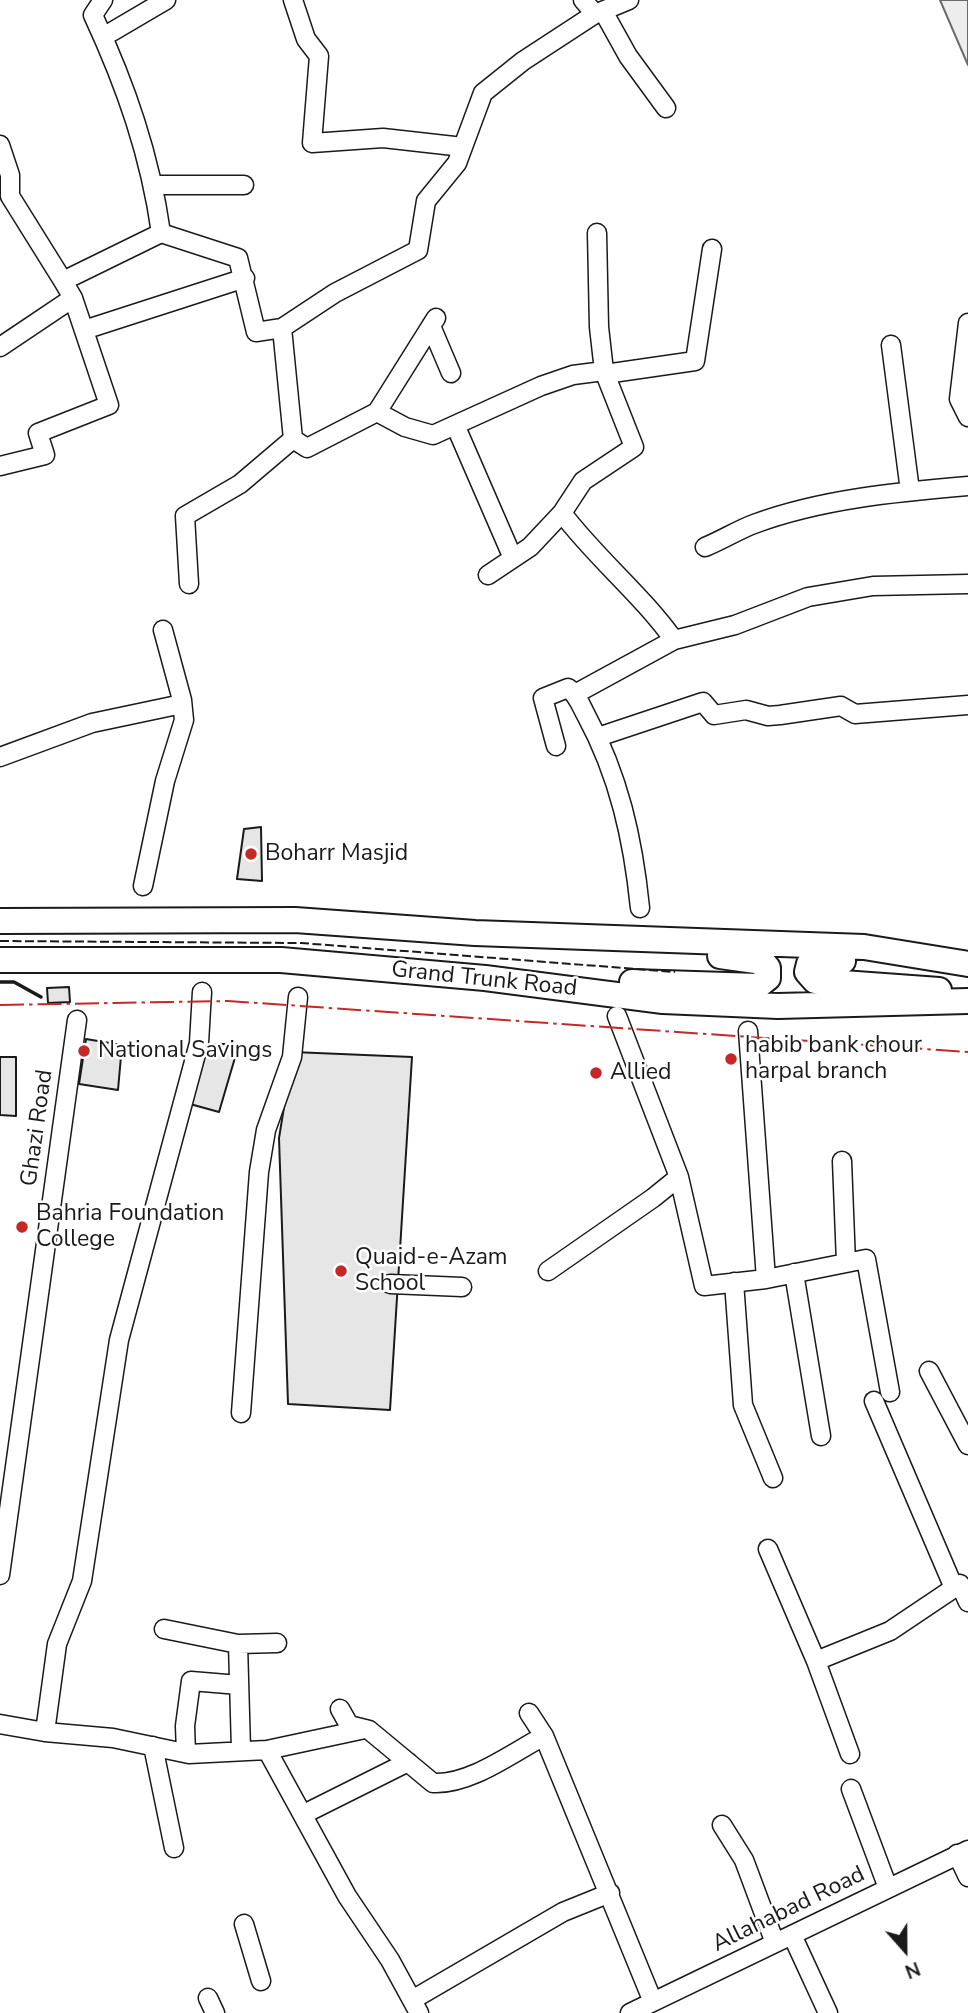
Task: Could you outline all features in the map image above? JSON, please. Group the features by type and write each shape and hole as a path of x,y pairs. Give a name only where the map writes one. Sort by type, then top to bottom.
{"highway":[{"name":"Grand Trunk Road","path":"0,921 295,920 475,933 864,947 968,965"},
{"path":"475,933 759,960 767,965 769,972 766,980 758,986 485,978"},
{"name":"Grand Trunk Road","path":"0,960 281,960 485,978 663,1001 778,1006 968,1001"},
{"path":"968,965 817,960 808,964 807,970 815,981 968,992"}],"street":[{"path":"103,0 93,15 136,117 154,184 161,233"},
{"path":"103,37 166,0"},
{"path":"293,0 306,39 319,56 312,143 383,138 463,147"},
{"path":"583,0 599,13 666,108"},
{"path":"63,281 161,233 238,258 256,332 282,328 335,293 418,250 426,201 457,163 483,93 523,61 599,13 629,0"},
{"path":"0,145 10,175 5,199 73,299 109,405 38,433 45,455 0,466"},
{"path":"154,184 244,184"},
{"path":"488,575 507,563 512,556 530,547 562,513 583,481 634,447 605,372 599,327 597,233"},
{"path":"377,412 405,427 433,435 456,427 541,386 573,375 695,362 712,249"},
{"path":"85,330 245,278"},
{"path":"0,346 73,299"},
{"path":"282,328 293,439 307,449 377,412 434,322 451,373"},
{"path":"968,323 959,399 968,417"},
{"path":"891,345 910,491"},
{"path":"456,427 512,556"},
{"path":"189,583 185,516 240,484 293,439"},
{"path":"705,547 755,524 825,506 910,491 968,486"},
{"path":"562,513 611,571 652,608 674,640"},
{"path":"575,694 674,640 735,625 823,593 873,586 968,584"},
{"path":"143,887 165,781 182,731 183,704 163,630"},
{"path":"556,746 543,698 568,688 575,694 598,737 630,829 640,908"},
{"path":"598,737 703,702 714,715 746,710 768,716 841,706 855,714 968,705"},
{"path":"0,757 92,723 183,704"},
{"path":"45,1732 57,1644 82,1581 119,1339 199,1043 202,992"},
{"path":"242,1413 259,1172 266,1130 292,1057 298,997"},
{"path":"617,1016 679,1177 704,1286 766,1279 866,1259 882,1396 954,1587"},
{"name":"Ghazi Road","path":"0,1575 77,1020"},
{"path":"748,1031 766,1279"},
{"path":"842,1161 846,1263"},
{"path":"548,1271 679,1177"},
{"path":"794,1273 821,1436"},
{"path":"734,1282 743,1405 773,1478"},
{"path":"390,1284 461,1287"},
{"path":"929,1371 968,1444"},
{"path":"768,1549 816,1661 850,1754"},
{"path":"816,1661 891,1631 960,1584 968,1602"},
{"path":"164,1629 238,1644 278,1643"},
{"path":"238,1644 241,1750"},
{"path":"186,1753 185,1726 191,1681 239,1685"},
{"path":"340,1709 349,1725 365,1729 433,1783 443,1783 470,1775 544,1736"},
{"path":"530,1713 544,1736 653,2002"},
{"path":"0,1724 45,1732 86,1735 186,1753 267,1750 365,1729"},
{"path":"153,1746 174,1848"},
{"path":"267,1750 347,1896 415,2007 563,1912 610,1893"},
{"path":"304,1814 408,1762"},
{"path":"851,1789 888,1888"},
{"path":"722,1825 744,1860 783,1939 828,2013"},
{"path":"963,1852 968,1877"},
{"name":"Allahabad Road","path":"630,2013 963,1852"},
{"path":"244,1924 261,1980"}],"shaded area":[{"path":"940,0 968,0 968,65"}],"building":[{"name":"Boharr Masjid","path":"261,827 262,881 237,879 244,829"},
{"path":"69,987 70,1002 48,1003 47,988"},
{"path":"86,1039 122,1045 118,1090 79,1084"},
{"path":"208,1044 239,1044 219,1112 190,1104"},
{"name":"Quaid-e-Azam School","path":"293,1052 412,1057 390,1410 288,1404 279,1138"},
{"path":"0,1057 16,1057 16,1116 0,1115"}],"fence":[{"path":"0,941 301,943 675,972"}],"wall":[{"path":"0,982 14,982 41,997"}],"power":[{"path":"0,1005 228,1001 968,1052"}],"place":[{"name":"Boharr Masjid","path":"251,854"},
{"name":"National Savings","path":"84,1051"},
{"name":"habib bank chour harpal branch","path":"731,1059"},
{"name":"Allied","path":"596,1073"},
{"name":"Bahria Foundation College","path":"22,1227"},
{"name":"Quaid-e-Azam School","path":"341,1271"}]}
